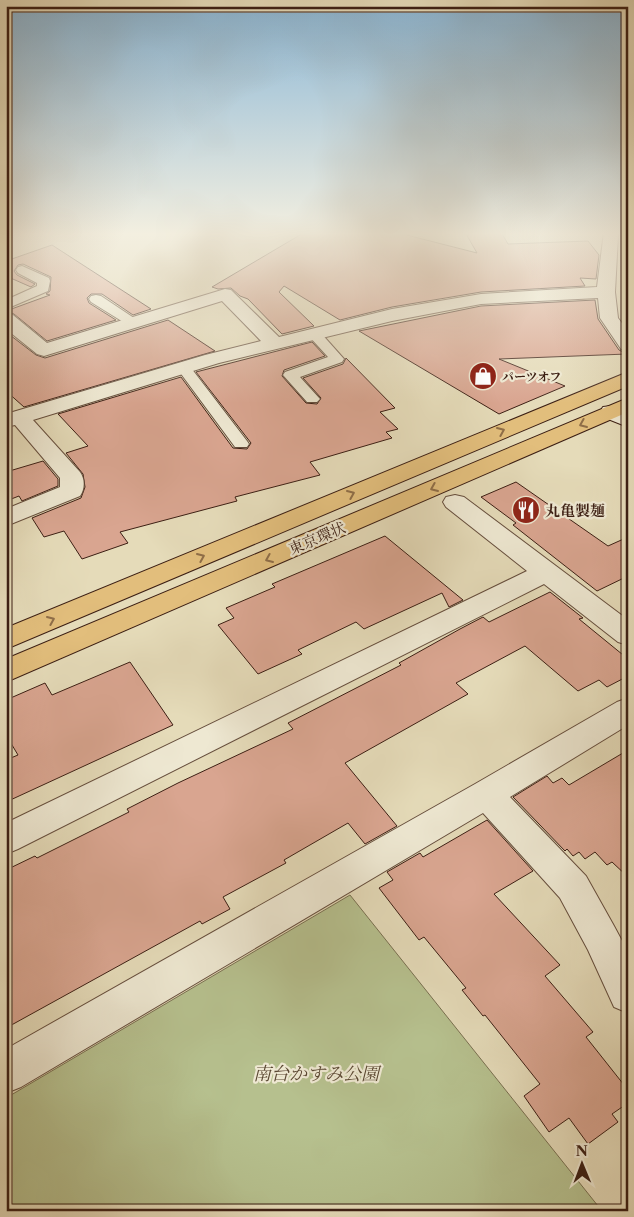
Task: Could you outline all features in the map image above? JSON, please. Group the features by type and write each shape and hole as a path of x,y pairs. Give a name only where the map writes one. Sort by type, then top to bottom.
{"highway":[{"name":"東京環状","path":"6,639 628,378"},
{"name":"東京環状","path":"6,671 622,412"}],"street":[{"path":"607,289 609,318 628,345"},
{"path":"6,518 72,491 72,477 12,419 184,367 418,310 481,299 606,292"},
{"path":"7,308 44,350 225,294 275,344"},
{"path":"455,502 628,634"},
{"path":"6,839 546,572"},
{"path":"6,1072 487,794 628,710"},
{"path":"487,794 573,887 601,938 628,994"}],"lane":[{"path":"7,308 42,289"},
{"path":"96,299 133,322"},
{"path":"312,399 290,375 337,360 314,334"},
{"path":"184,367 241,444"}],"green space":[{"name":"南台かすみ公園","path":"350,895 602,1211 6,1211 6,1098"}],"building":[{"path":"50,289 120,289 151,309 133,315 102,294 91,294 87,298 89,303 116,320 47,341 14,314 6,311 50,295 46,294"},
{"path":"232,289 282,289 279,292 314,326 282,334 248,299 240,296"},
{"path":"289,289 537,289 481,292 392,307 340,320"},
{"path":"595,300 598,319 619,350 627,354 499,359 565,386 499,414 359,331 481,306"},
{"path":"168,320 215,351 24,407 6,391 6,332 36,355 45,358"},
{"path":"312,342 325,356 284,370 282,376 306,403 317,404 321,398 303,378 343,364 346,358 395,408 380,412 398,429 386,432 392,438 310,462 320,475 235,497 237,501 120,532 128,543 82,559 64,531 44,537 32,518 81,498 85,487 83,474 66,453 88,446 58,414 181,377 233,448 247,449 251,443 196,372"},
{"path":"43,461 58,479 58,486 22,501 19,496 6,501 6,472"},
{"path":"516,482 608,546 628,537 628,576 597,591 513,525 516,523 481,497"},
{"path":"385,536 463,600 449,607 442,593 364,629 356,622 298,650 302,654 258,674 218,625 234,618 226,608 275,587 272,584"},
{"path":"550,592 583,618 579,619 628,659 628,676 607,687 599,680 578,691 525,646 456,683 468,694 345,763 397,826 365,844 348,823 284,860 286,863 223,897 230,909 202,924 200,921 6,1028 6,870 35,856 37,858 129,812 127,809 178,783 293,729 288,723 401,665 399,663 483,617 489,622"},
{"path":"130,662 173,725 6,802 6,760 18,755 6,735 6,700 45,683 52,695"},
{"path":"628,750 628,877 612,862 607,865 595,852 585,859 579,852 573,856 567,849 565,851 513,797 547,776 553,783 562,778 569,785"},
{"path":"487,820 533,871 494,894 560,965 545,976 593,1032 586,1037 628,1090 628,1103 612,1114 618,1122 588,1144 569,1118 549,1132 524,1096 540,1084 485,1015 483,1016 462,990 466,988 424,937 419,940 379,888 393,880 387,872 420,853 423,857"}],"place":[{"name":"パーツオフ","path":"483,376"},
{"name":"丸亀製麺","path":"526,510"}]}
